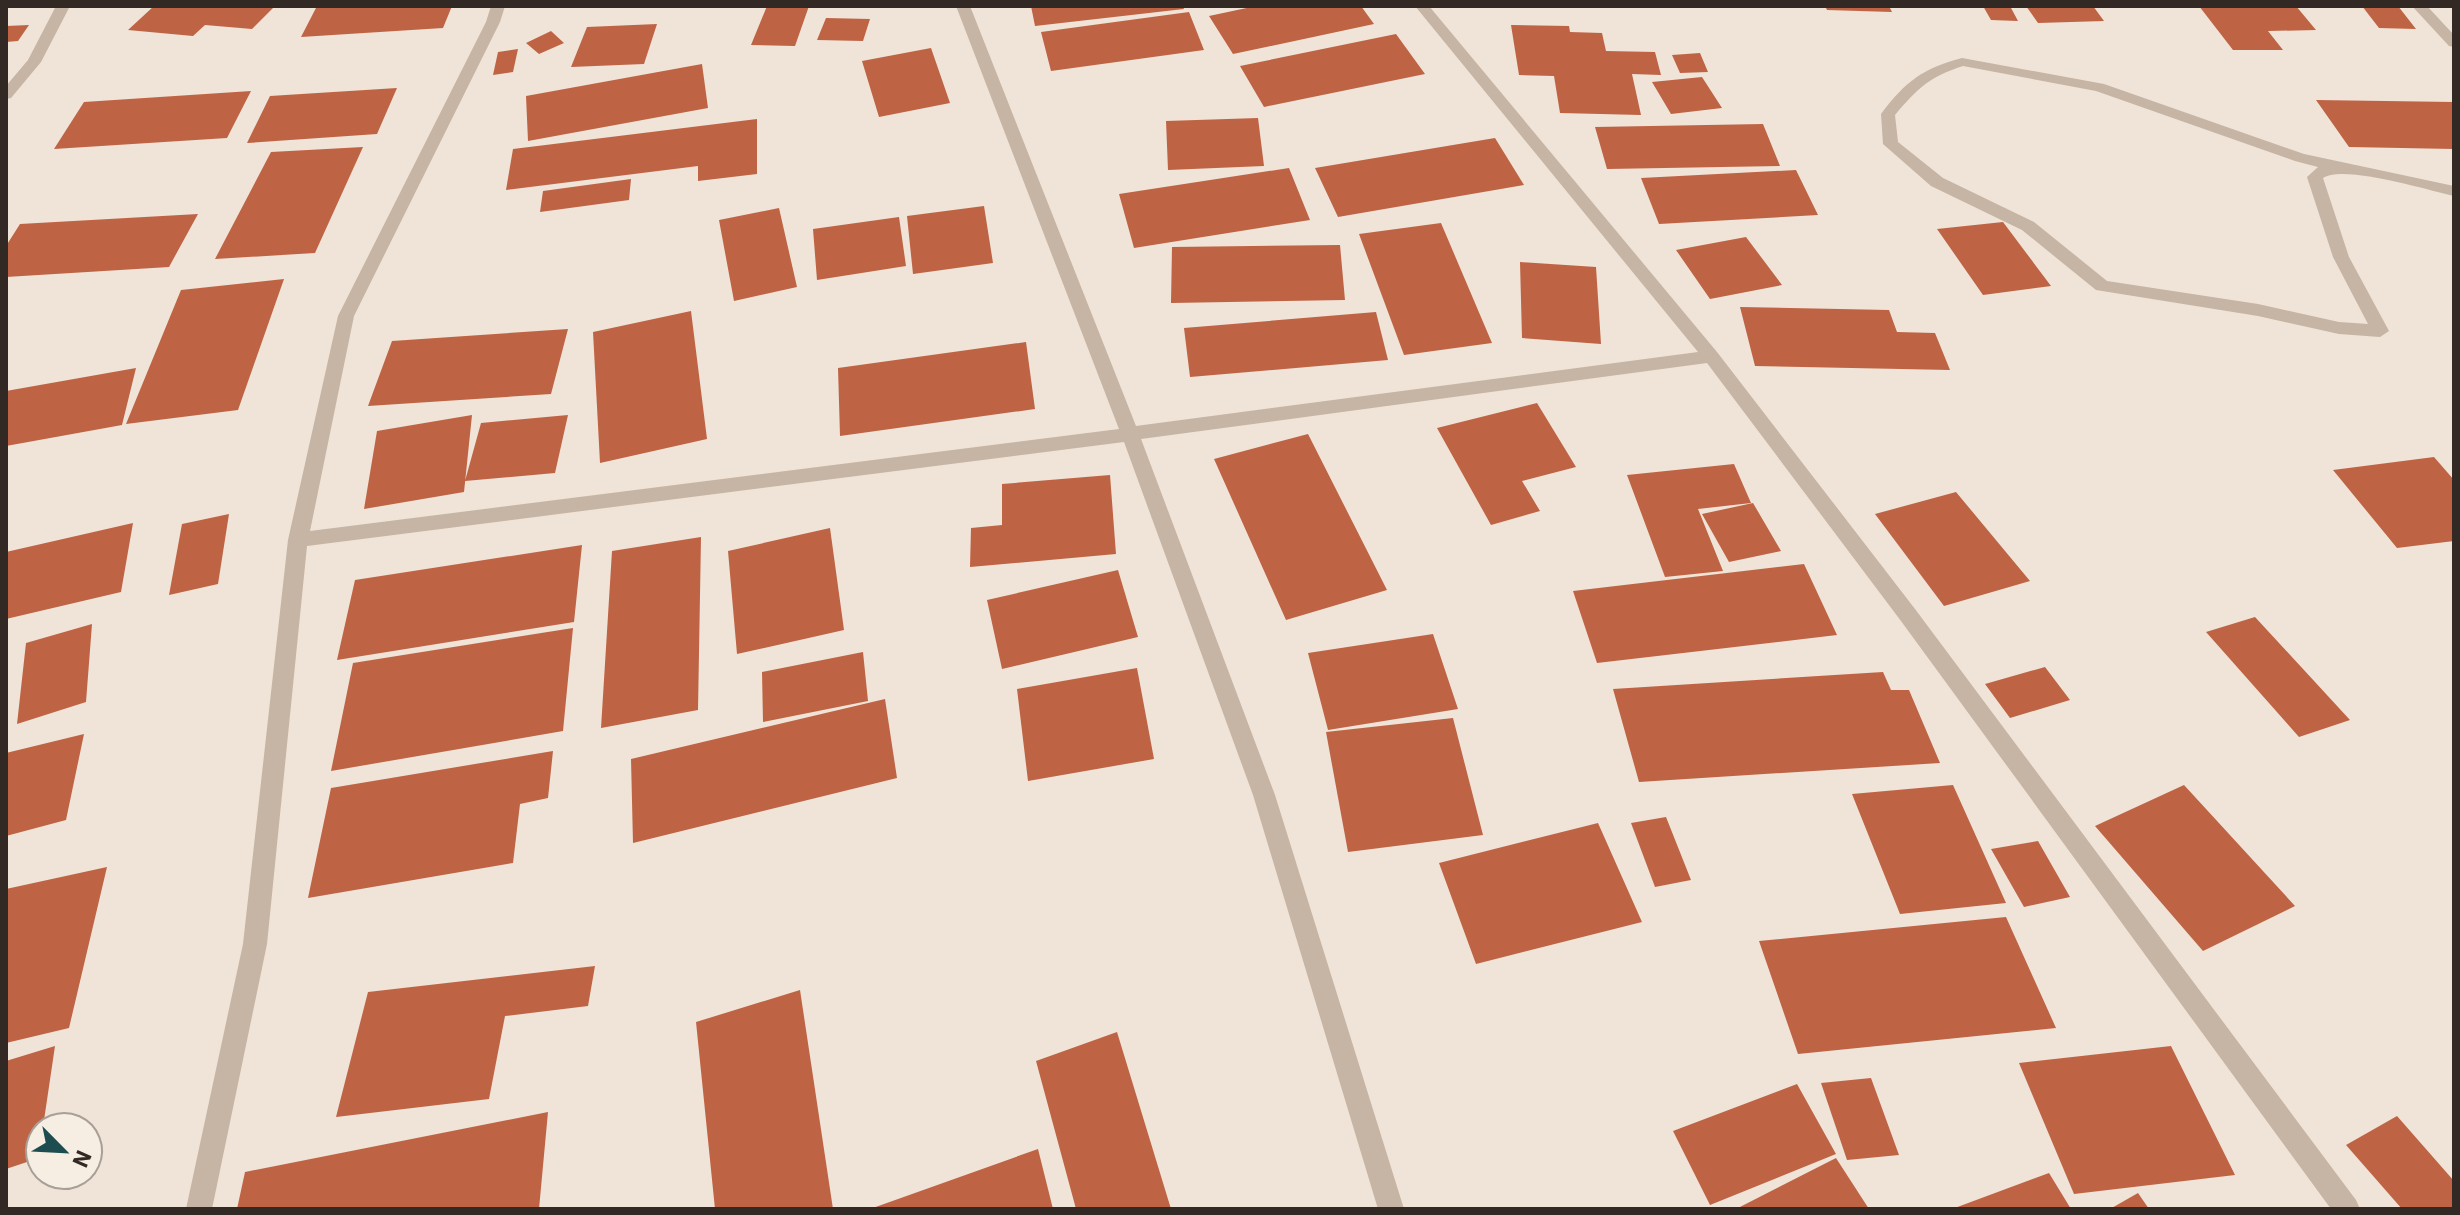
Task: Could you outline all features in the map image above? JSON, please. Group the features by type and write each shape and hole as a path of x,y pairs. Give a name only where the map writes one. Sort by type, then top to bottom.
{"street":[{"path":"6,95 34,62 63,6"},
{"path":"199,1209 255,944 298,540 346,316 493,22 498,6"},
{"path":"963,6 1130,434 1264,795 1391,1209"},
{"path":"1422,6 1711,356 1927,641 2347,1209"},
{"path":"2419,6 2454,43"},
{"path":"2348,168 2323,170 2315,177 2341,257 2380,331 2339,328 2258,310 2168,299 2102,286 2028,226 1937,182 1891,144 1888,114 1914,84 1931,72 1962,62 2099,87 2300,158 2348,168 2454,191"},
{"path":"298,540 1711,356"}],"building":[{"path":"154,6 275,6 252,29 205,25 193,36 128,30"},
{"path":"317,6 452,6 443,28 301,37"},
{"path":"767,6 809,6 795,46 751,45"},
{"path":"1031,6 1183,6 1184,9 1035,26"},
{"path":"1256,6 1361,6 1374,24 1233,54 1209,16"},
{"path":"1825,6 1889,6 1892,12 1827,10"},
{"path":"1983,6 2010,6 2018,21 1991,20"},
{"path":"2026,6 2093,6 2104,21 2038,23"},
{"path":"2199,6 2296,6 2316,30 2268,31 2283,50 2233,50"},
{"path":"2362,6 2398,6 2416,29 2379,28"},
{"path":"1189,12 1204,50 1051,71 1041,32"},
{"path":"826,18 870,19 863,41 817,40"},
{"path":"657,24 644,64 571,67 587,27"},
{"path":"29,25 18,41 6,42 6,26"},
{"path":"1511,25 1569,26 1570,32 1602,33 1606,51 1655,52 1661,75 1632,74 1641,115 1560,113 1554,76 1519,75"},
{"path":"551,31 564,43 539,54 526,43"},
{"path":"1396,34 1425,74 1264,107 1240,66"},
{"path":"931,48 950,103 879,117 862,61"},
{"path":"518,49 513,72 493,75 498,52"},
{"path":"1700,53 1708,72 1680,73 1672,55"},
{"path":"702,64 708,108 528,141 526,96"},
{"path":"1702,77 1722,108 1671,114 1652,82"},
{"path":"397,88 377,134 247,143 270,96"},
{"path":"251,91 227,138 54,149 84,102"},
{"path":"2316,100 2454,102 2454,149 2349,147"},
{"path":"1258,118 1264,166 1168,170 1166,121"},
{"path":"757,119 757,174 698,181 698,166 506,190 513,149"},
{"path":"1763,124 1780,166 1607,169 1595,127"},
{"path":"1495,138 1524,185 1338,217 1315,168"},
{"path":"363,147 315,253 215,259 271,152"},
{"path":"1289,168 1310,220 1134,248 1119,194"},
{"path":"1796,170 1818,215 1659,224 1641,178"},
{"path":"631,179 629,200 540,212 543,191"},
{"path":"984,206 993,263 913,274 907,216"},
{"path":"779,208 797,287 734,301 719,220"},
{"path":"198,214 169,267 6,277 6,246 20,224"},
{"path":"899,217 906,266 817,280 813,229"},
{"path":"2003,222 2051,286 1983,295 1937,229"},
{"path":"1441,223 1492,343 1404,355 1359,234"},
{"path":"1746,237 1782,285 1710,299 1676,250"},
{"path":"1340,245 1345,300 1171,303 1172,247"},
{"path":"1520,262 1596,267 1601,344 1522,338"},
{"path":"284,279 238,410 126,424 181,290"},
{"path":"1740,307 1889,310 1897,332 1935,333 1950,370 1755,366"},
{"path":"691,311 707,439 600,463 593,332"},
{"path":"1376,312 1388,360 1190,377 1184,328"},
{"path":"568,329 551,394 368,406 392,341"},
{"path":"1026,342 1035,409 840,436 838,368"},
{"path":"136,368 122,425 6,446 6,391"},
{"path":"1537,403 1576,467 1522,481 1540,511 1491,525 1437,428"},
{"path":"472,415 464,492 364,509 377,431"},
{"path":"568,415 555,473 465,481 481,423"},
{"path":"1308,434 1387,590 1286,620 1214,459"},
{"path":"2434,457 2454,480 2454,541 2397,548 2333,470"},
{"path":"1734,464 1751,503 1698,509 1723,571 1665,577 1627,475"},
{"path":"1110,475 1116,554 970,567 971,528 1002,525 1002,484"},
{"path":"1956,492 2030,581 1944,606 1875,514"},
{"path":"1753,503 1781,551 1729,562 1702,514"},
{"path":"229,514 218,584 169,595 182,524"},
{"path":"133,523 121,592 6,619 6,552"},
{"path":"830,528 844,630 737,654 728,551"},
{"path":"701,537 698,710 601,728 612,551"},
{"path":"582,545 574,622 337,660 355,580"},
{"path":"1804,564 1837,635 1597,663 1573,591"},
{"path":"1118,570 1138,637 1002,669 987,600"},
{"path":"2255,617 2350,720 2299,737 2206,632"},
{"path":"92,624 86,702 17,724 26,643"},
{"path":"573,628 563,731 331,771 353,663"},
{"path":"1433,634 1458,709 1328,730 1308,653"},
{"path":"863,652 868,701 763,722 762,672"},
{"path":"2045,667 2070,700 2010,718 1985,684"},
{"path":"1137,668 1154,759 1028,781 1017,689"},
{"path":"1883,672 1891,690 1909,690 1940,763 1639,782 1613,689"},
{"path":"885,699 897,778 633,843 631,759"},
{"path":"1453,718 1483,835 1348,852 1326,732"},
{"path":"84,734 66,820 6,836 6,753"},
{"path":"553,751 548,798 520,804 513,863 308,898 331,788"},
{"path":"1953,785 2006,903 1900,914 1852,794"},
{"path":"2184,785 2295,906 2203,951 2095,826"},
{"path":"1666,817 1691,880 1655,887 1631,823"},
{"path":"1598,823 1642,922 1476,964 1439,863"},
{"path":"2038,841 2070,897 2024,907 1991,849"},
{"path":"107,867 69,1028 6,1043 6,889"},
{"path":"2006,917 2056,1028 1798,1054 1759,941"},
{"path":"595,966 588,1006 505,1016 489,1099 336,1117 368,992"},
{"path":"800,990 833,1209 715,1209 696,1022"},
{"path":"1117,1032 1171,1209 1076,1209 1036,1061"},
{"path":"55,1046 45,1111 24,1111 24,1163 6,1169 6,1061"},
{"path":"2171,1046 2235,1175 2074,1194 2019,1063"},
{"path":"1871,1078 1899,1155 1847,1160 1821,1083"},
{"path":"1797,1084 1836,1154 1710,1205 1673,1131"},
{"path":"548,1112 539,1209 237,1209 245,1172"},
{"path":"2397,1116 2454,1181 2454,1209 2402,1209 2346,1145"},
{"path":"1038,1149 1053,1209 870,1209"},
{"path":"1836,1158 1869,1209 1736,1209"},
{"path":"2049,1173 2071,1209 1952,1209"},
{"path":"2138,1193 2149,1209 2110,1209"}]}
